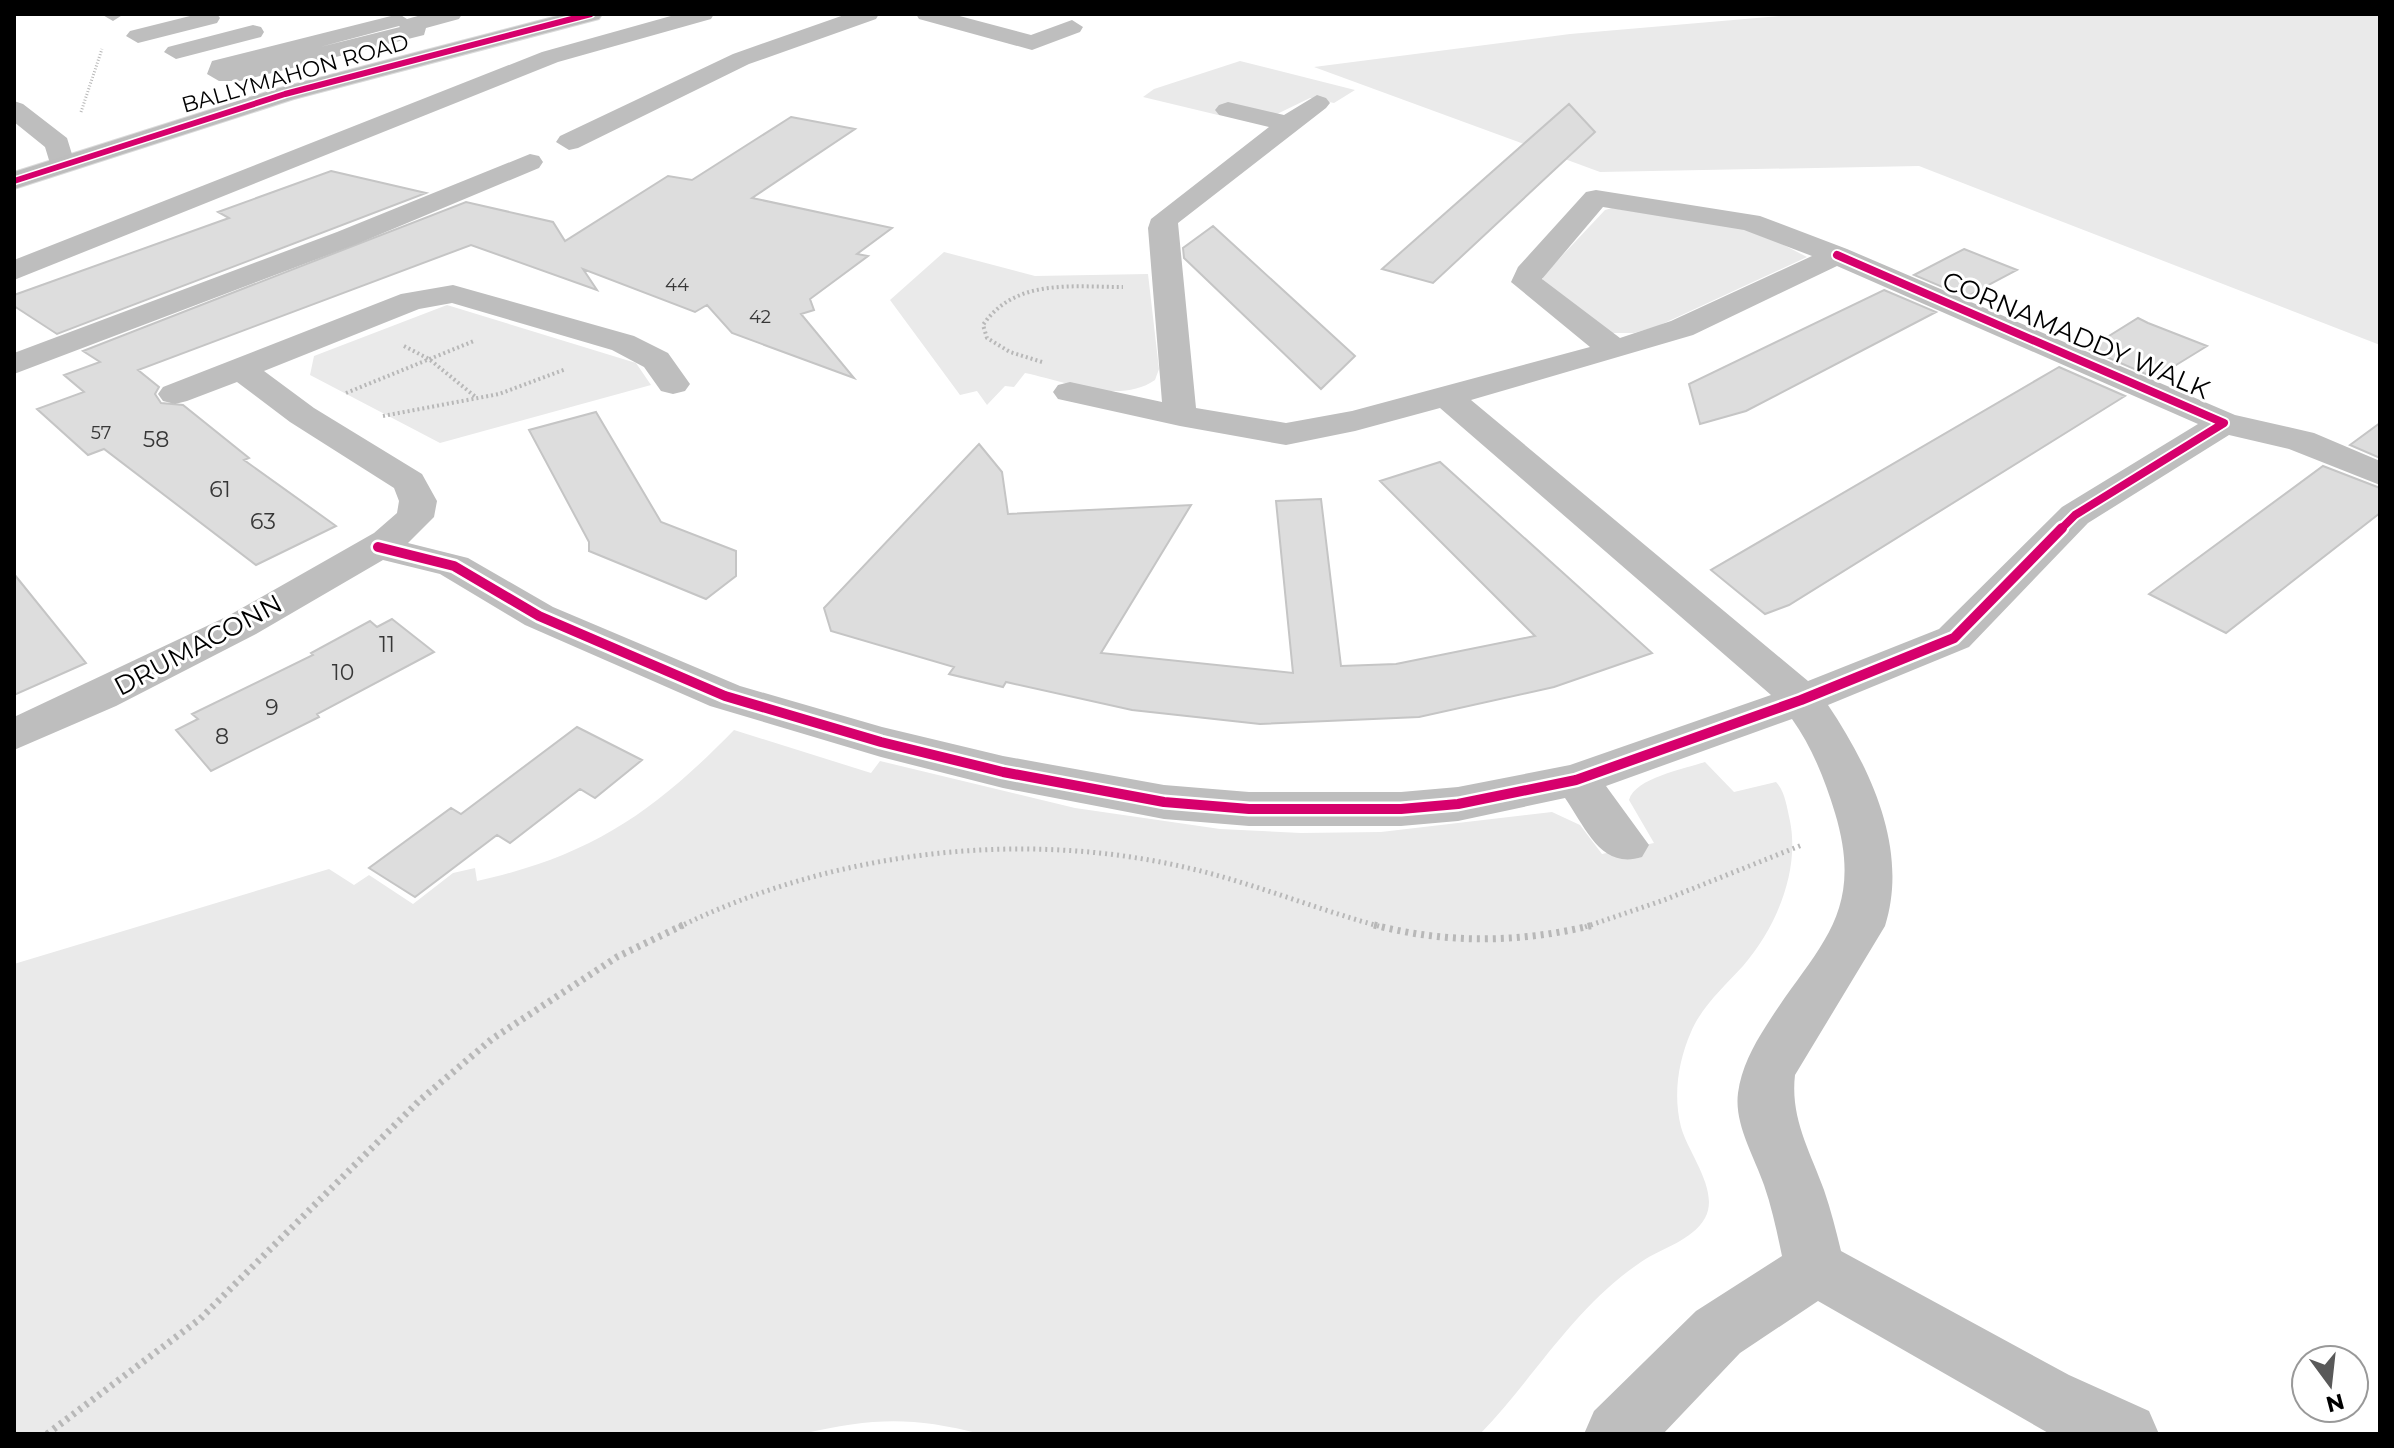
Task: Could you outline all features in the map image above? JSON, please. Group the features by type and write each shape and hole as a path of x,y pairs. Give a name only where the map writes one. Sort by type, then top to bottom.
{"main road":[{"name":"BALLYMAHON ROAD","path":"14,181 60,154 591,14"}],"street":[{"path":"138,36 227,14"},
{"path":"448,51 401,22 240,74 219,74 220,66 401,22 451,14"},
{"path":"14,271 550,57 703,14"},
{"path":"569,142 741,59 868,14"},
{"path":"927,14 1032,43 1072,27"},
{"path":"176,52 281,25"},
{"path":"14,109 60,154"},
{"path":"1180,416 1162,228 1165,219 1303,114 1228,110"},
{"path":"16,362 332,243 530,162"},
{"name":"CORNAMADDY WALK","path":"1615,350 1526,282 1529,273 1600,193 1750,222 1837,255 2224,423 2301,441 2380,474"},
{"path":"1070,392 1180,416 1286,434 1355,421 1615,350 1682,328 1837,255"},
{"path":"175,394 424,297 453,294 623,343 656,360 673,384"},
{"path":"582,363 623,343"},
{"name":"DRUMACONN","path":"14,735 184,655 378,547 406,528 415,517 417,493 409,482 264,389 242,368"},
{"path":"1446,396 1801,700 1851,786 1864,827 1870,865 1869,899 1857,937 1782,1044 1768,1073 1764,1093 1768,1121 1800,1207 1815,1269"},
{"name":"CORNAMADDY WALK","path":"378,547 454,566 539,616 725,696 881,742 1089,789 1164,802 1343,811 1458,804 1576,780 1801,700 1954,638 2075,515 2224,423"},
{"path":"1576,780 1625,845"},
{"path":"1617,1434 1718,1332 1815,1269"},
{"path":"1815,1269 1868,1293 2050,1403 2126,1434"}],"path":[{"path":"60,154 75,132 103,46 138,36"},
{"path":"1049,364 1010,352 987,338 983,325 992,309 1010,297 1036,290 1168,286"},
{"path":"316,424 387,373 429,359 531,315"},
{"path":"360,321 429,359 477,399"},
{"path":"316,424 477,399 517,388 582,363"},
{"path":"47,1434 221,1301 363,1157 492,1039 583,979 693,918 768,889 845,869 913,856 970,851 1059,850 1151,860 1204,871 1380,929 1450,938 1516,940 1614,919 1802,845"}],"shaded area":[{"path":"1803,14 2380,14 2380,345 1919,166 1600,172 1314,67 1570,34"},
{"path":"1240,61 1355,90 1334,103 1310,98 1277,114 1234,105 1218,115 1143,97 1154,89"},
{"path":"1612,208 1755,230 1807,257 1658,326 1634,333 1612,333 1543,282 1543,276 1605,210"},
{"path":"944,252 1035,276 1148,274 1159,369 1155,380 1125,391 1108,391 1025,373 1014,387 1005,386 987,405 977,391 960,395 890,300"},
{"path":"447,305 636,363 651,385 440,443 310,375 314,356"},
{"path":"734,730 871,773 880,761 1075,808 1220,829 1301,833 1381,832 1552,812 1580,825 1602,854 1654,843 1629,800 1640,786 1661,775 1705,762 1734,792 1776,782 1785,800 1792,840 1792,859 1783,898 1755,951 1707,1005 1696,1023 1680,1067 1677,1091 1679,1115 1681,1127 1706,1184 1709,1207 1705,1218 1692,1233 1641,1262 1595,1300 1480,1434 981,1434 933,1424 892,1421 802,1434 14,1434 14,964 329,869 354,885 369,875 413,904 453,873 475,868 477,881 517,871 587,844 618,827 676,785"}],"building":[{"path":"1569,104 1595,132 1433,283 1382,269"},
{"path":"791,117 855,129 752,198 892,228 857,254 868,256 810,299 814,310 801,314 854,378 732,333 707,305 695,312 583,269 597,290 471,245 138,370 159,387 155,394 161,403 183,405 249,458 244,460 336,526 256,565 104,449 88,455 37,409 84,392 64,375 100,362 83,351 466,202 553,222 565,241 668,176 692,180"},
{"path":"331,171 426,193 57,334 14,306 14,295 229,218 218,212"},
{"path":"1213,226 1355,356 1321,389 1184,258 1183,248"},
{"path":"1964,249 2017,270 1966,297 1914,275"},
{"path":"1884,290 1936,312 1746,411 1700,424 1689,384"},
{"path":"2138,318 2207,346 2155,378 2088,349"},
{"path":"2059,367 2125,396 1789,605 1765,614 1711,570"},
{"path":"596,412 661,522 736,551 736,576 706,599 589,551 589,542 529,430"},
{"path":"2380,423 2380,458 2350,445"},
{"path":"979,444 1002,472 1008,514 1191,505 1101,653 1293,673 1276,501 1321,499 1341,666 1396,664 1535,636 1380,481 1440,462 1652,653 1554,687 1419,717 1260,724 1132,710 1006,682 1003,687 949,674 954,667 831,631 824,608"},
{"path":"2323,466 2380,488 2380,513 2226,633 2149,594"},
{"path":"14,574 86,663 14,695"},
{"path":"392,619 434,652 317,714 319,717 211,771 176,730 198,719 192,714 313,655 311,653 370,621 377,627"},
{"path":"577,727 642,760 595,798 580,789 510,843 497,835 415,897 369,868 451,808 461,814"}],"cycle path":[{"path":"14,181 285,94 591,14"},
{"path":"378,547 454,566 539,616 725,696 881,742 1003,772 1164,802 1249,809 1401,809 1458,804 1576,780 1801,700 1954,638 2075,515 2224,423 1837,255"}]}
